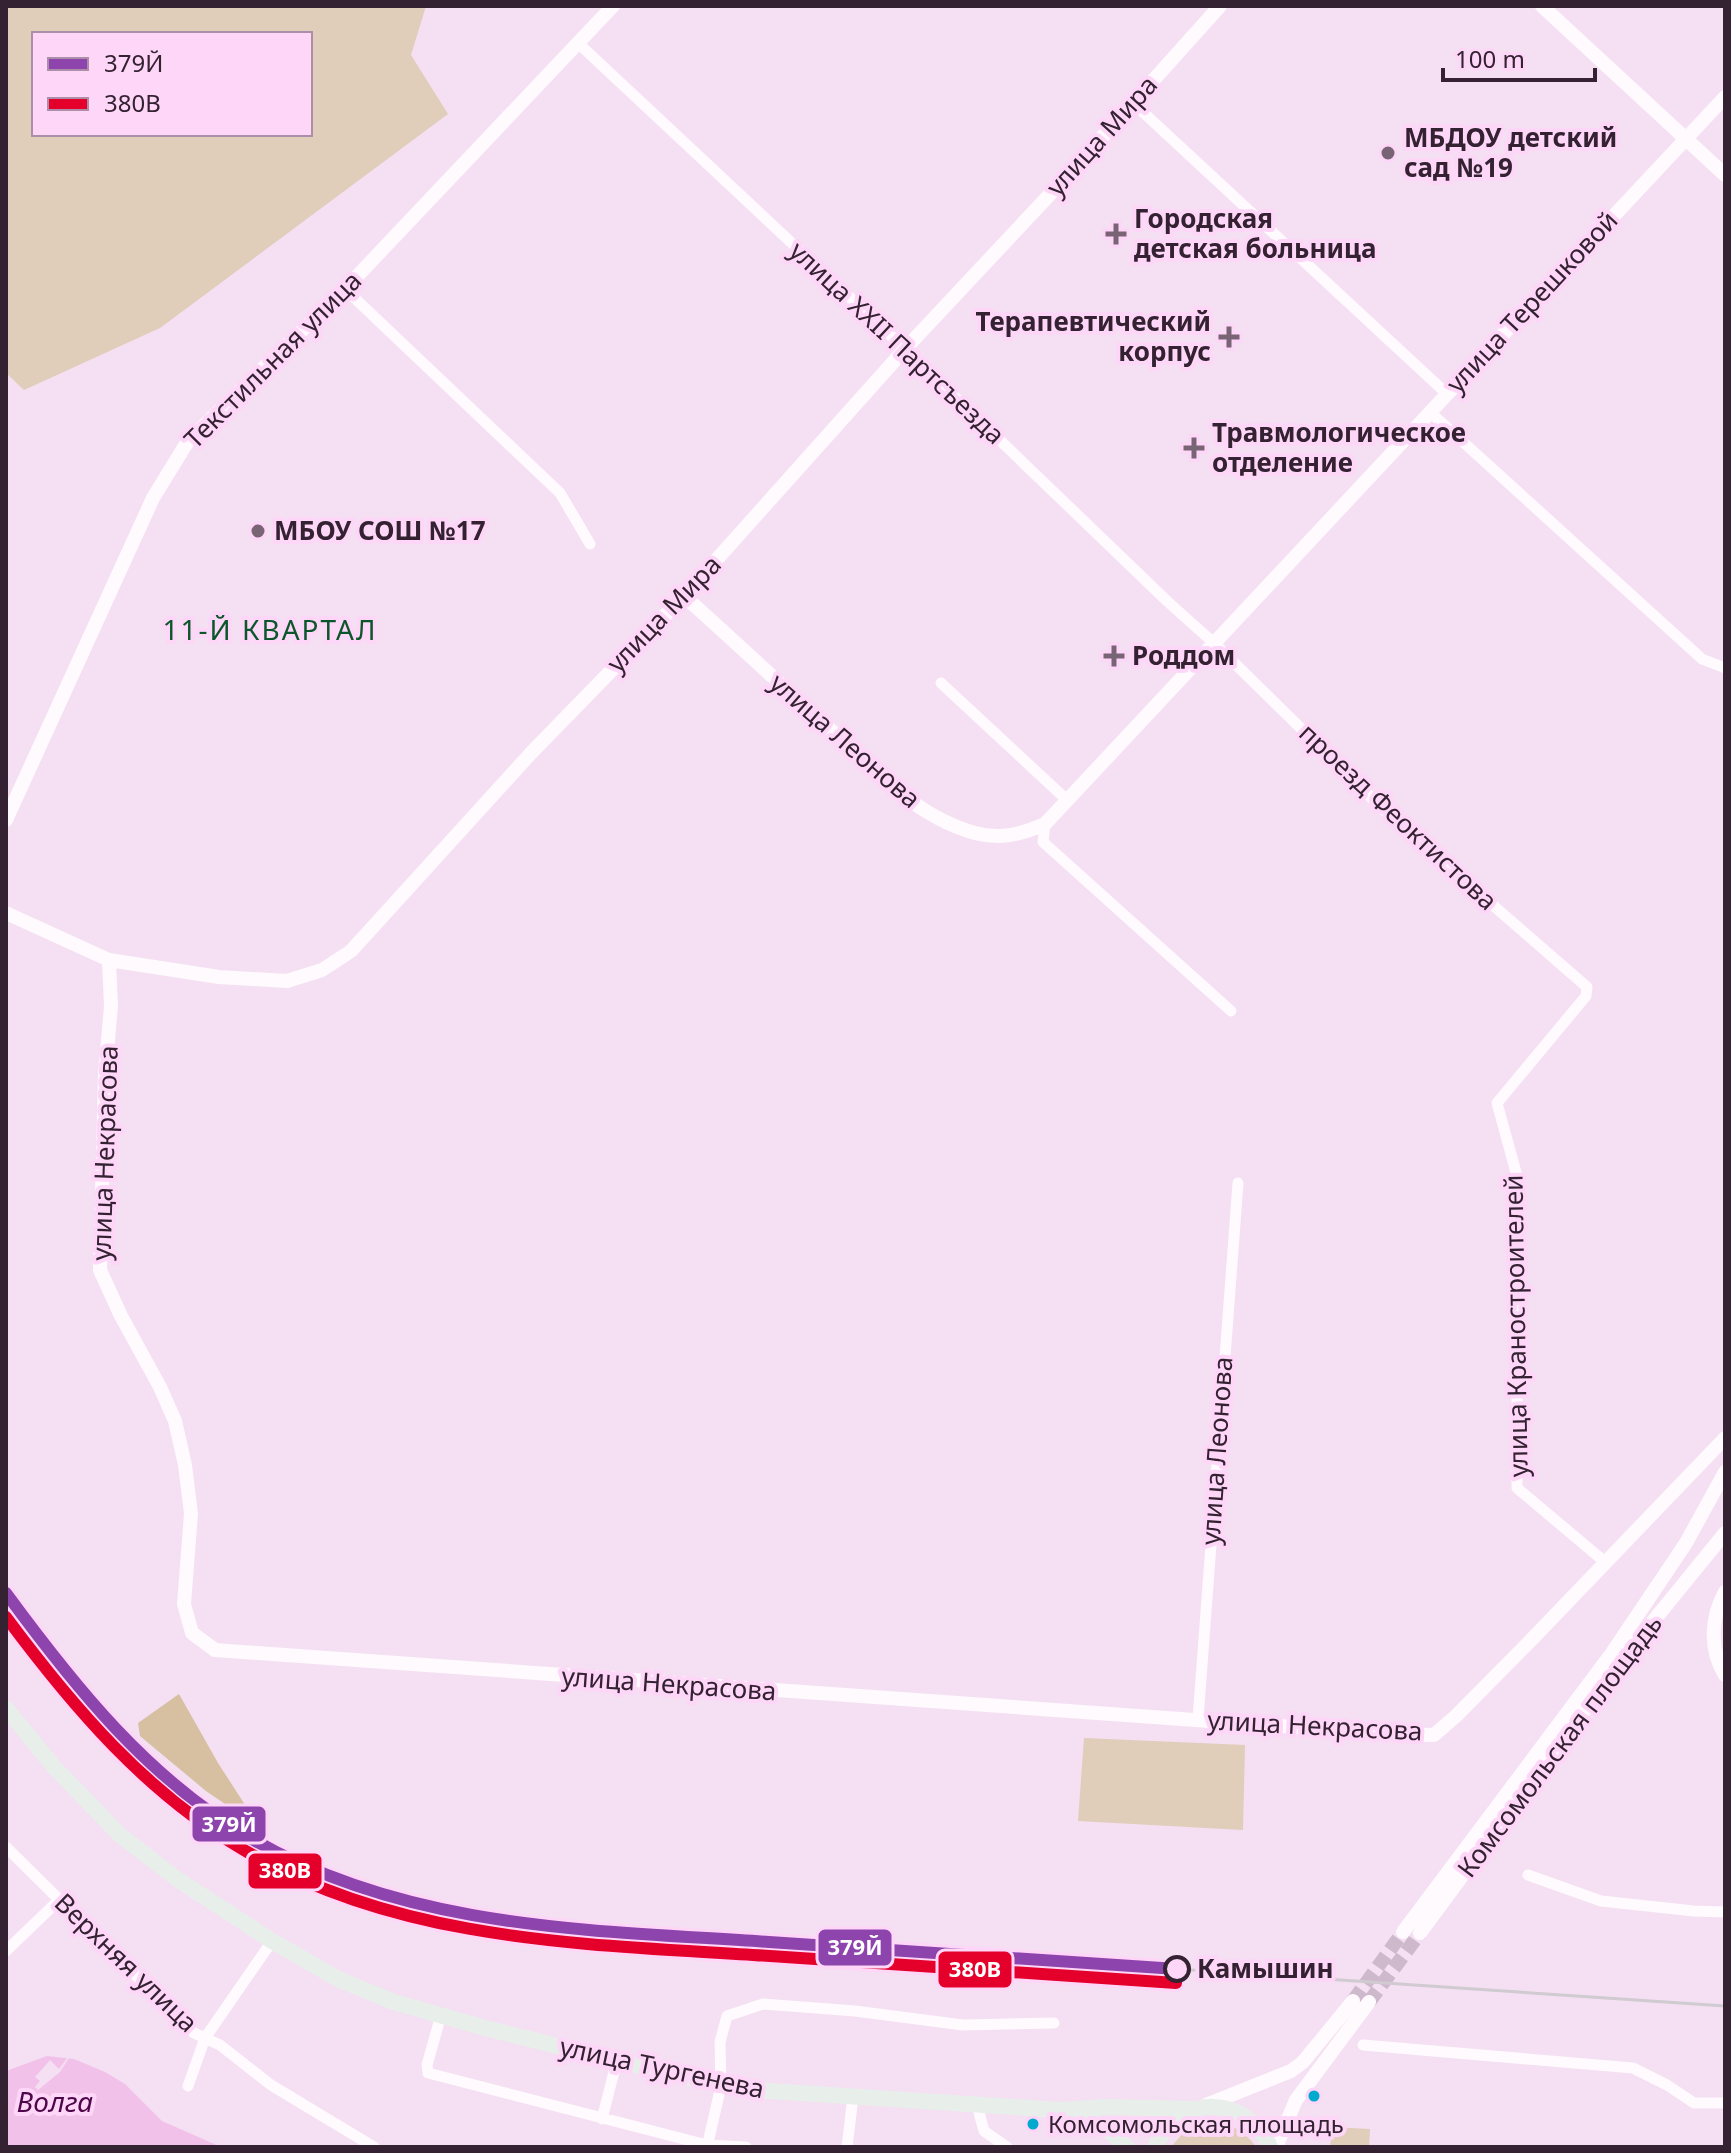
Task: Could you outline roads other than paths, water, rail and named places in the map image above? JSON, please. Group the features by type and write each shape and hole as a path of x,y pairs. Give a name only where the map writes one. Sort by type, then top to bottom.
{"main road":[{"name":"улица Тургенева","path":"6,1708 54,1767 121,1836 177,1879 272,1941 366,1992 441,2015 721,2086 1071,2110 1098,2107 1197,2108"},
{"path":"1155,2147 1166,2128 1197,2108 1228,2109 1244,2116 1257,2126 1270,2147"},
{"path":"1071,2110 1102,2125 1127,2147"}],"street":[{"name":"Текстильная улица","path":"6,820 153,498 188,441 345,289 613,6"},
{"name":"улица Мира","path":"6,913 109,960 254,981 287,981 322,970 351,951 532,752 684,596 905,349 1069,174 1220,6"},
{"path":"1542,6 1725,175"},
{"name":"улица XXII Партсъезда","path":"578,43 1215,644"},
{"name":"улица Терешковой","path":"1045,824 1725,97"},
{"path":"1132,102 1446,393"},
{"path":"345,289 560,493 590,544"},
{"path":"1430,412 1702,659 1725,668"},
{"name":"улица Леонова","path":"684,596 889,783 927,813 977,834 1022,834 1045,824"},
{"name":"проезд Феоктистова","path":"1215,644 1388,814 1587,987"},
{"path":"941,683 1068,801"},
{"path":"1045,824 1043,842 1231,1011"},
{"name":"улица Некрасова","path":"109,960 111,1006 105,1075 100,1270 175,1421 191,1514 184,1604 192,1633 215,1650 792,1693 1434,1735 1724,1440"},
{"name":"улица Краностроителей","path":"1587,987 1586,996 1497,1103 1517,1176 1517,1488 1605,1562"},
{"name":"улица Леонова","path":"1198,1719 1238,1183"},
{"path":"1403,1932 1612,1653 1686,1543 1725,1472"},
{"name":"Комсомольская площадь","path":"1420,1933 1671,1597 1725,1533"},
{"path":"1725,1592 1717,1606 1713,1629 1716,1652 1725,1675"},
{"name":"Верхняя улица","path":"6,1847 194,2033 220,2045 271,2085 374,2147"},
{"path":"1528,1875 1601,1901 1725,1912"},
{"path":"6,1951 59,1900"},
{"path":"188,2086 205,2038 272,1941"},
{"path":"1197,2108 1275,2078 1303,2062 1353,2001"},
{"path":"1276,2147 1296,2100 1369,2002"},
{"path":"707,2146 721,2086 720,2042 727,2016 763,2004 855,2011 963,2025 1054,2023"},
{"path":"441,2015 427,2065 428,2073 707,2146 746,2147"},
{"path":"1363,2045 1633,2068 1694,2103 1725,2103"},
{"path":"602,2119 617,2060"},
{"path":"847,2147 853,2097"},
{"path":"977,2105 984,2131 1007,2147"}],"water":[{"name":"Волга","path":"47,2056 74,2059 105,2072 125,2084 162,2121 221,2147 6,2147 6,2071"}],"tunnel":[{"path":"1353,2001 1403,1932"},
{"path":"1369,2002 1420,1933"}],"railway":[{"path":"1177,1969 1725,2006"}],"place":[{"name":"МБДОУ детский сад №19","path":"1388,153"},
{"name":"Городская детская больница","path":"1116,234"},
{"name":"Терапевтический корпус","path":"1229,337"},
{"name":"Травмологическое отделение","path":"1194,448"},
{"name":"МБОУ СОШ №17","path":"258,531"},
{"name":"Роддом","path":"1114,656"},
{"name":"Камышин","path":"1177,1969"},
{"name":"Комсомольская площадь","path":"1033,2124"}],"district":[{"name":"11-Й КВАРТАЛ","path":"270,630"}]}
